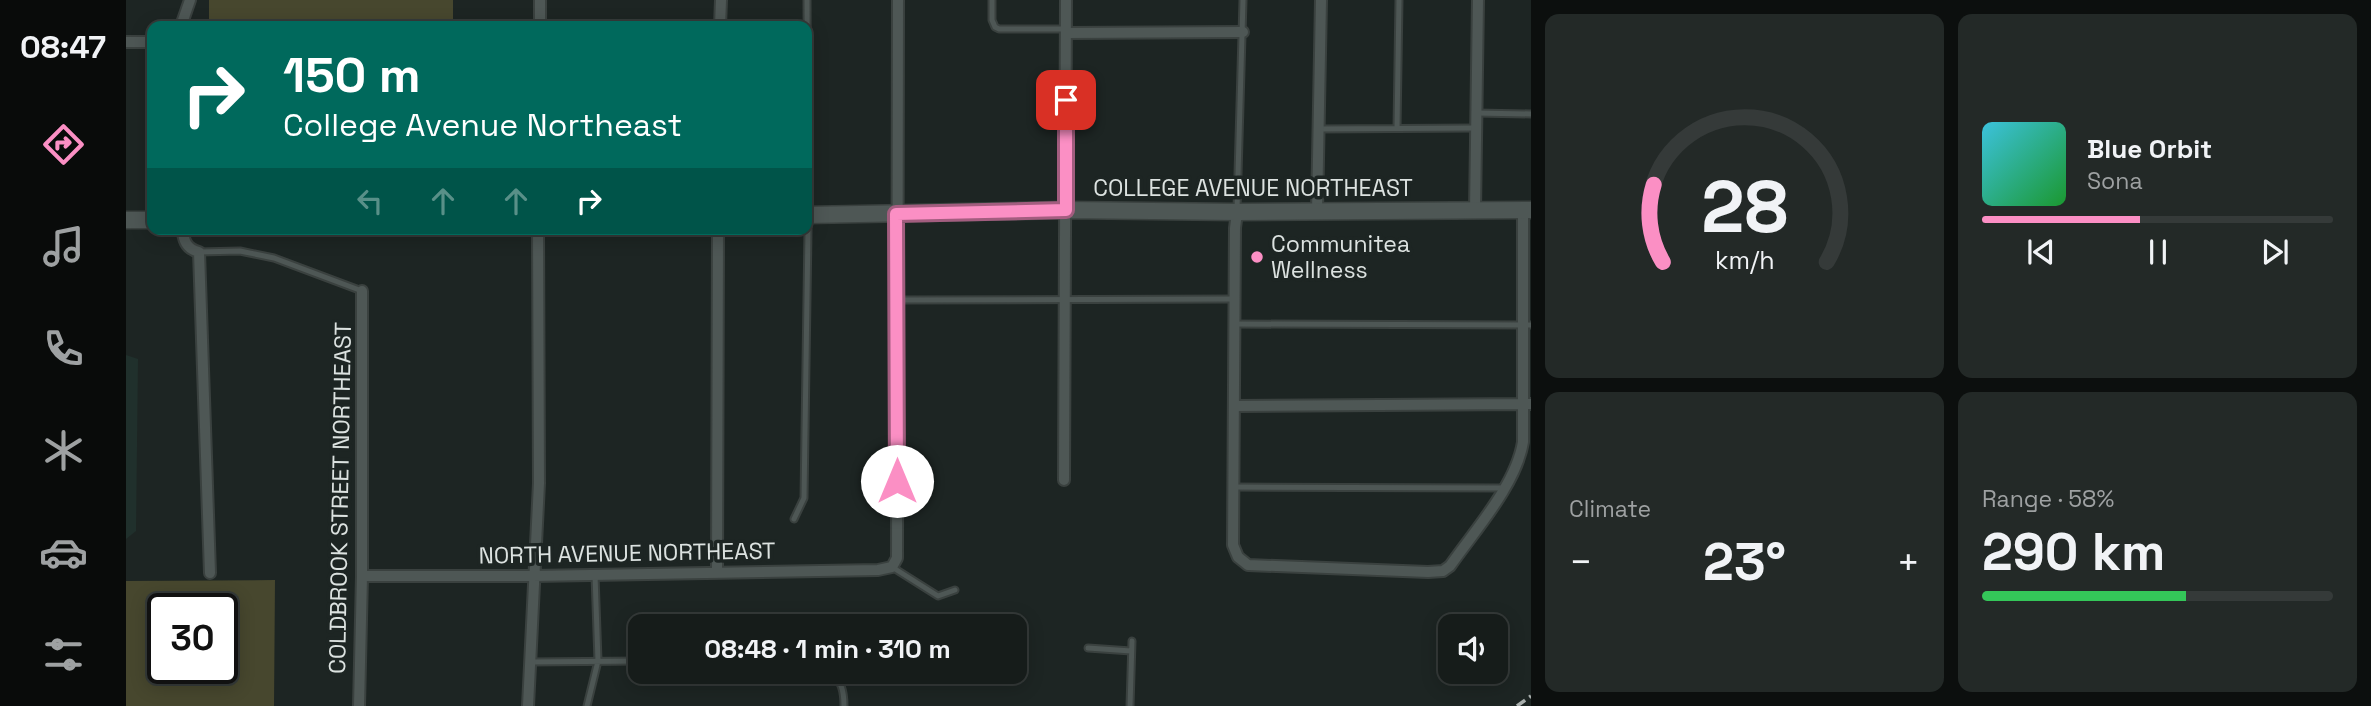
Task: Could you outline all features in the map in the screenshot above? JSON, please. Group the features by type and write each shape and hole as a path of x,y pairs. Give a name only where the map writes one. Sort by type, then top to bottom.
{"main road":[{"name":"COLLEGE AVENUE NORTHEAST","path":"812,215 1066,210 1527,210"},
{"path":"126,220 147,220"}],"street":[{"path":"183,21 190,0"},
{"path":"540,0 540,21"},
{"path":"720,0 720,21"},
{"path":"892,567 897,558 898,0"},
{"path":"1064,480 1066,0"},
{"path":"1317,212 1321,0"},
{"path":"1475,211 1478,0"},
{"path":"1066,31 1242,32"},
{"path":"126,42 147,42"},
{"path":"1237,212 1233,545 1238,557 1248,565 1443,571 1450,566 1504,488 1520,456 1527,404 1527,210"},
{"path":"184,235 188,247 199,252 209,573"},
{"path":"527,706 539,483 538,235"},
{"path":"717,573 718,235"},
{"name":"COLDBROOK STREET NORTHEAST","path":"359,706 362,290"},
{"path":"1234,405 1527,404"},
{"name":"NORTH AVENUE NORTHEAST","path":"362,576 717,573 878,570 892,567"}],"lane":[{"path":"807,0 807,21"},
{"path":"992,0 992,20 999,29 1066,31"},
{"path":"1237,212 1243,0"},
{"path":"1397,128 1399,0"},
{"path":"1477,113 1531,114"},
{"path":"1318,129 1477,128"},
{"path":"794,519 804,498 808,235"},
{"path":"199,252 240,251 274,258 362,290"},
{"path":"897,300 1234,299"},
{"path":"1234,324 1527,325"},
{"path":"1233,487 1504,488"},
{"path":"892,567 938,596 955,590"},
{"path":"587,706 598,661 595,575"},
{"path":"1130,706 1132,641"},
{"path":"1088,648 1131,651"},
{"path":"529,662 628,661"},
{"path":"840,684 844,706"}],"shaded area":[{"path":"126,355 138,359 136,531 126,539"}],"green space":[{"path":"209,0 453,0 453,21 209,21"},
{"path":"275,580 274,706 126,706 126,581"}],"railway":[{"path":"1517,706 1531,696"}],"place":[{"name":"Communitea Wellness","path":"1257,257"}],"route":[{"path":"897,481 896,214 1066,210 1066,100"}]}
